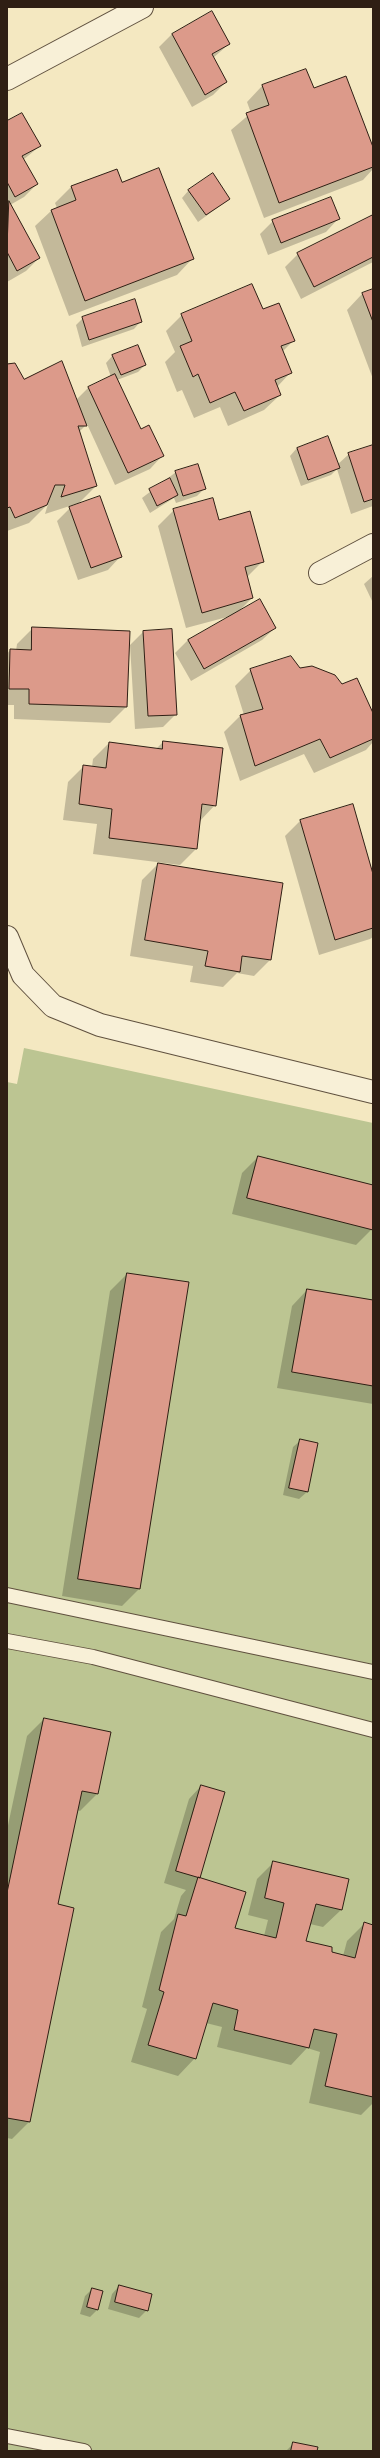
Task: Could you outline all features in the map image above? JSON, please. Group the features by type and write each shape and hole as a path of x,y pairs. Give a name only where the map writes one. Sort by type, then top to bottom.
{"street":[{"path":"7,79 142,7"},
{"path":"320,573 373,545"},
{"path":"7,937 23,975 53,1006 100,1025 373,1092"}],"lane":[{"path":"7,1595 373,1672"},
{"path":"7,1641 93,1657 373,1730"},
{"path":"7,2436 84,2451"}],"green space":[{"path":"24,1048 373,1123 373,2451 7,2451 7,1082 17,1084"}],"building":[{"path":"212,11 230,44 212,54 227,82 205,95 172,34"},
{"path":"306,69 314,88 346,76 373,147 373,167 279,203 246,113 269,105 262,85"},
{"path":"22,113 41,146 22,156 38,184 15,197 7,182 7,121"},
{"path":"159,168 194,259 85,301 51,210 76,200 71,186 117,169 122,182"},
{"path":"213,173 230,199 206,215 188,190"},
{"path":"331,197 340,219 281,243 272,220"},
{"path":"9,201 40,258 17,271 7,252"},
{"path":"373,215 373,257 314,287 297,253"},
{"path":"252,284 263,309 279,303 295,341 281,346 292,373 275,380 281,395 244,411 235,392 210,403 198,374 193,377 180,346 192,341 181,314"},
{"path":"373,289 373,322 362,293"},
{"path":"135,299 142,322 89,340 82,317"},
{"path":"138,345 146,365 121,375 112,355"},
{"path":"62,361 87,426 78,426 97,486 61,497 65,485 55,485 47,505 15,518 10,507 7,508 7,364 15,363 24,379"},
{"path":"115,374 141,429 149,425 164,456 128,473 88,387"},
{"path":"328,436 340,468 308,480 297,448"},
{"path":"373,445 373,499 364,502 348,453"},
{"path":"198,464 206,489 183,496 175,471"},
{"path":"170,478 178,495 157,506 149,489"},
{"path":"100,496 122,557 91,568 69,507"},
{"path":"213,498 219,520 250,511 264,562 245,567 253,598 202,613 173,509"},
{"path":"260,599 276,628 204,669 188,640"},
{"path":"32,627 130,631 127,707 29,704 29,689 9,689 10,649 31,650"},
{"path":"172,629 177,715 148,716 143,631"},
{"path":"291,656 300,668 312,666 335,675 342,684 357,678 373,713 373,739 330,758 320,739 255,766 240,715 263,709 250,669"},
{"path":"163,741 223,748 216,806 202,804 197,849 109,838 112,809 79,804 83,765 106,768 109,742 162,749"},
{"path":"353,804 373,874 373,928 335,940 300,820"},
{"path":"158,863 283,883 271,960 242,956 240,972 205,966 208,951 145,940"},
{"path":"258,1156 373,1185 373,1230 247,1198"},
{"path":"127,1273 189,1282 140,1589 78,1579"},
{"path":"307,1289 373,1300 373,1386 292,1372"},
{"path":"300,1439 318,1443 308,1492 289,1488"},
{"path":"44,1718 111,1732 98,1794 82,1791 58,1904 74,1908 30,2122 7,2118 7,1893"},
{"path":"201,1785 225,1792 200,1878 176,1871"},
{"path":"273,1861 349,1879 342,1910 316,1904 306,1941 332,1947 332,1952 355,1958 364,1922 373,1925 373,2097 325,2086 337,2034 314,2029 309,2048 234,2030 238,2010 213,2003 196,2059 148,2045 164,1992 159,1990 178,1914 186,1916 198,1877 246,1892 235,1928 276,1938 284,1903 265,1898"},
{"path":"119,2285 152,2294 148,2311 115,2302"},
{"path":"92,2288 103,2291 98,2310 87,2307"},
{"path":"293,2442 318,2447 317,2451 291,2451"}]}
